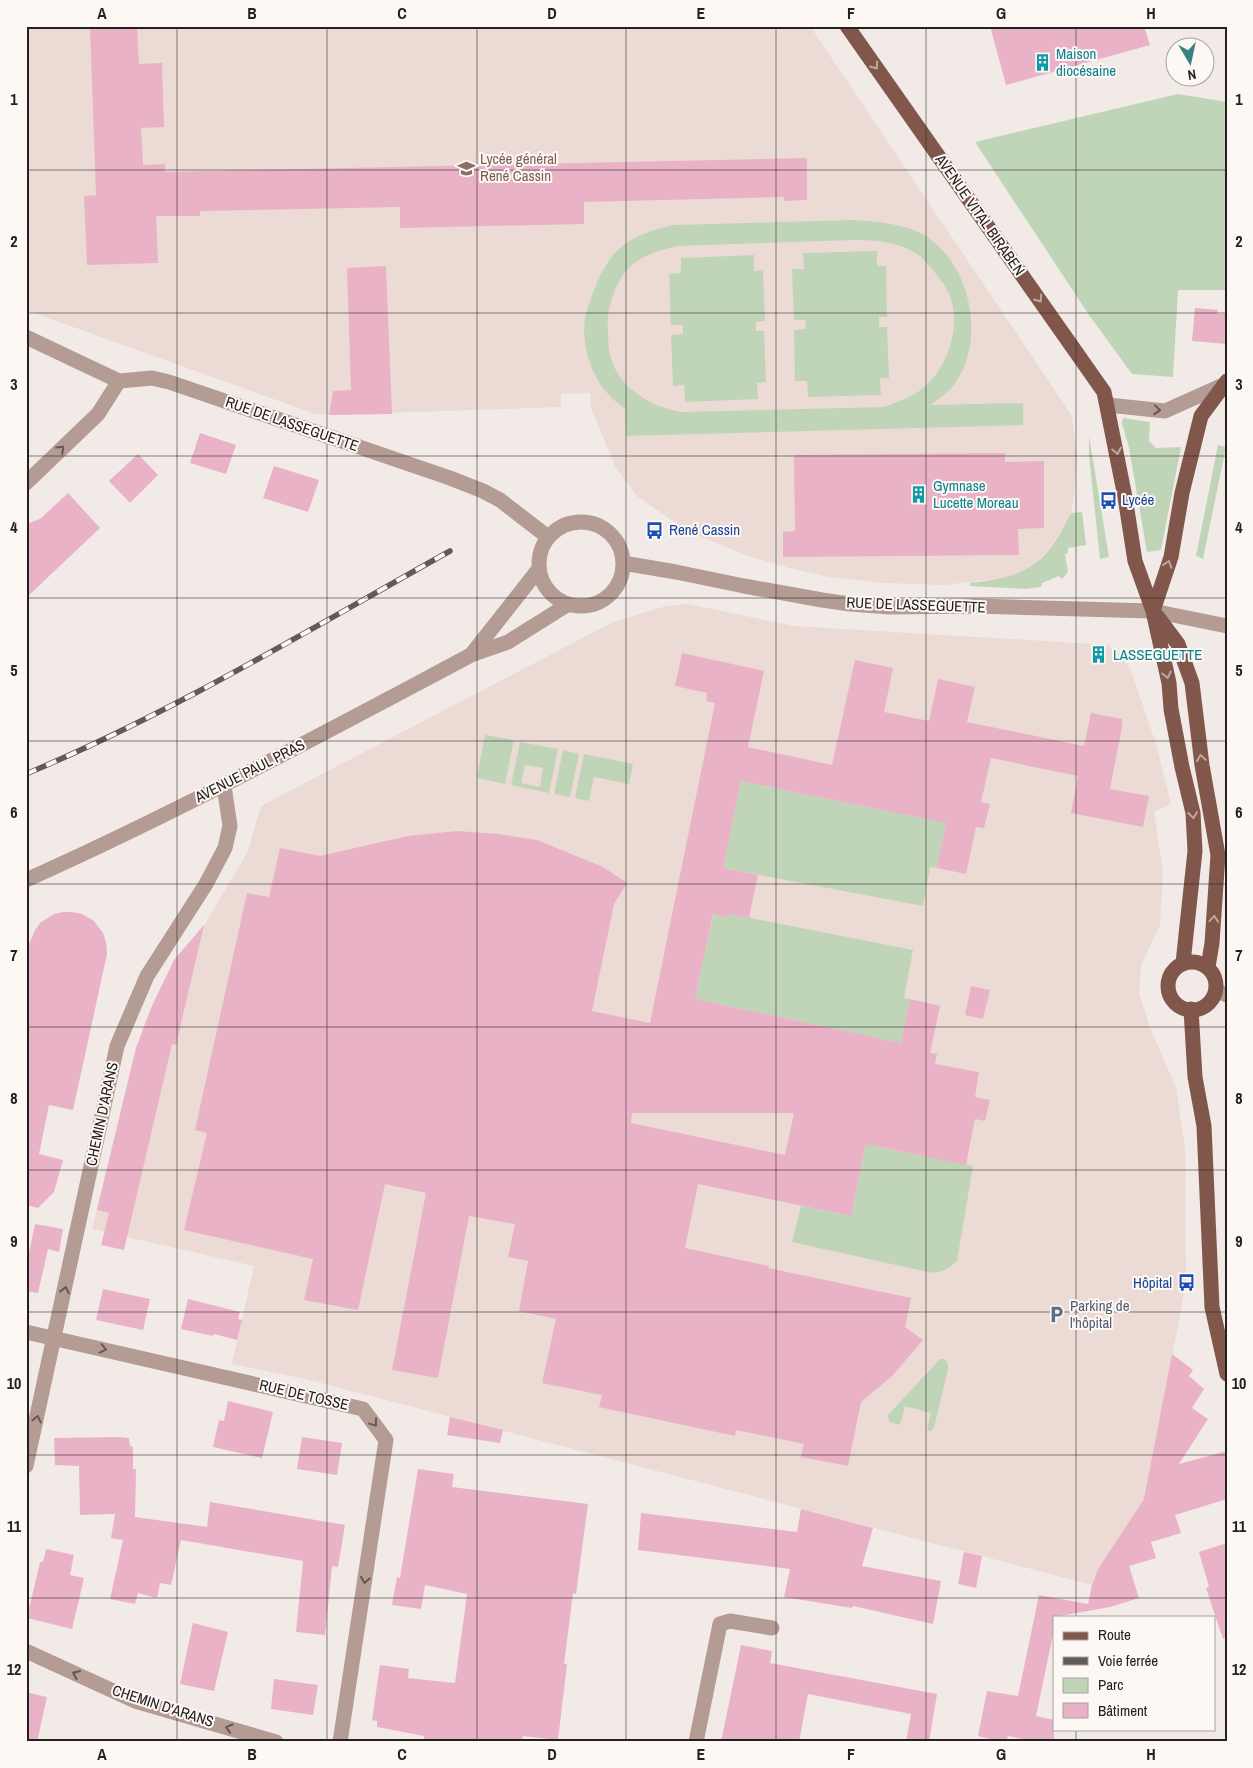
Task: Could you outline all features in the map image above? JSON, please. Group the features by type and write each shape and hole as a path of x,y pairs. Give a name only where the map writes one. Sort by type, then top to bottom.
{"main road":[{"name":"AVENUE VITAL BIRABEN","path":"847,26 1104,392 1108,405 1135,561 1153,611"},
{"path":"1183,963 1195,851 1193,813 1182,767 1168,683 1153,611 1170,557 1182,493 1201,416 1225,383"},
{"path":"1153,611 1178,644 1192,683 1202,765 1218,855 1212,943 1208,968"},
{"path":"1196,962 1208,968 1215,978 1221,993 1203,1007 1191,1009 1180,1006 1170,994 1168,987 1172,972 1183,963 1196,962"},
{"path":"1191,1009 1195,1077 1204,1126 1212,1308 1227,1374"}],"street":[{"name":"RUE DE LASSEGUETTE","path":"26,337 119,380 152,378 169,382 450,478 500,500 548,537"},
{"path":"26,483 98,414 119,380"},
{"path":"1108,405 1165,411 1225,383"},
{"path":"588,522 601,527 613,536 620,549 623,564 622,574 612,594 592,605 580,607 557,599 548,591 538,570 542,547 548,537 559,528 573,523 588,522"},
{"name":"RUE DE LASSEGUETTE","path":"623,564 850,604 890,607 975,606 1153,611 1227,626"},
{"name":"AVENUE PAUL PRAS","path":"471,654 538,570"},
{"name":"AVENUE PAUL PRAS","path":"26,880 133,831 224,786 471,654 508,642 568,604"},
{"name":"CHEMIN D'ARANS","path":"26,1466 118,1046 147,976 206,884 225,848 230,826 228,800 224,786"},
{"name":"RUE DE TOSSE","path":"26,1332 362,1409 386,1440 340,1742"},
{"path":"696,1742 720,1624 730,1620 772,1628"},
{"name":"CHEMIN D'ARANS","path":"26,1652 136,1701 276,1742"}],"shaded area":[{"name":"Lycée général René Cassin","path":"26,26 810,26 1072,416 1077,458 1071,513 1049,550 1036,563 1021,573 1005,578 944,585 884,583 829,577 789,568 746,555 689,532 638,497 615,466 591,408 590,393 561,394 561,407 315,414 26,310"},
{"path":"688,604 794,626 1111,645 1110,649 1116,649 1131,670 1156,744 1171,804 1154,812 1163,873 1160,925 1141,965 1139,992 1150,1028 1176,1087 1185,1148 1186,1283 1145,1498 1098,1569 1092,1585 310,1380 232,1364 254,1266 92,1229 135,1052 145,1022 174,960 204,926 248,851 261,806 613,622 666,606"}],"green space":[{"path":"1178,94 1227,102 1227,290 1178,290 1173,377 1132,374 1089,315 975,142"},
{"path":"854,220 904,227 930,239 946,255 959,274 967,295 971,318 971,341 966,362 954,386 931,405 1023,403 1023,425 626,436 625,408 606,391 592,369 585,344 585,318 599,277 613,255 626,243 641,235 674,225","holes":["854,240 880,241 913,251 924,260 948,291 954,311 953,336 949,348 931,381 913,395 884,407 681,412 670,410 640,396 623,381 617,372 612,362 609,347 608,315 615,289 622,276 628,268 642,258 677,246"]},
{"path":"877,251 877,266 886,266 887,317 879,317 879,327 887,327 889,378 880,378 881,395 808,397 807,381 795,381 794,330 806,329 805,320 794,320 792,269 804,269 803,253"},
{"path":"754,255 754,271 763,270 765,321 756,322 756,331 764,331 766,382 757,383 758,399 685,402 684,385 673,386 671,335 683,334 683,325 671,325 669,274 681,273 681,258"},
{"path":"1123,418 1150,422 1149,441 1156,448 1181,447 1161,550 1147,552 1129,448 1122,423"},
{"path":"1089,436 1109,557 1100,559 1089,455"},
{"path":"1218,445 1226,447 1203,559 1196,556"},
{"path":"1082,512 1086,545 1068,548 1068,553 1065,554 1068,572 1062,579 1059,576 1042,583 1041,587 1025,589 970,586 970,583 1002,578 1023,571 1041,558 1052,546 1071,513"},
{"path":"485,735 514,740 505,784 477,778"},
{"path":"520,742 558,749 549,793 511,785","holes":["525,765 543,768 540,787 521,783"]},
{"path":"563,750 579,754 570,797 554,794"},
{"path":"584,754 633,764 629,784 594,777 589,801 575,798"},
{"path":"741,781 947,823 937,868 930,867 923,906 723,868"},
{"path":"714,911 729,918 730,914 913,950 904,998 910,999 901,1043 695,999"},
{"path":"867,1140 879,1147 973,1166 957,1261 947,1269 940,1272 928,1272 792,1242 801,1206 851,1216"},
{"path":"940,1359 945,1359 948,1369 934,1428 931,1431 927,1431 931,1413 905,1406 900,1425 890,1422 887,1416"}],"building":[{"path":"90,26 137,26 139,64 162,63 164,127 141,128 143,165 165,164 165,172 807,158 807,200 784,201 784,197 584,202 584,224 400,228 400,207 200,211 200,216 156,216 158,263 87,265 84,196 96,195"},
{"name":"Maison diocésaine","path":"990,26 1144,26 1150,45 1006,85"},
{"path":"386,266 392,414 329,415 333,391 351,390 347,268"},
{"path":"1195,308 1218,310 1217,314 1227,314 1227,344 1192,341"},
{"path":"200,433 236,445 226,474 190,463"},
{"name":"Gymnase Lucette Moreau","path":"1005,453 1005,462 1044,461 1044,528 1018,529 1019,555 783,557 783,532 795,531 794,455"},
{"path":"138,454 158,475 130,503 109,481"},
{"path":"274,466 319,480 308,512 263,498"},
{"path":"68,493 100,528 26,598 26,524 40,519"},
{"path":"682,653 764,671 748,747 832,765 855,660 893,668 884,712 929,721 938,679 975,687 967,722 1084,746 1091,713 1122,719 1110,789 1149,796 1143,827 1071,813 1078,776 991,758 981,802 990,804 984,828 976,827 966,874 937,868 946,823 741,781 723,868 758,875 749,918 730,914 729,918 713,914 695,999 901,1043 910,999 940,1006 930,1053 937,1054 935,1064 979,1072 975,1097 990,1100 985,1121 975,1119 966,1165 866,1144 851,1216 698,1184 685,1248 769,1266 768,1268 911,1298 905,1327 923,1340 892,1376 861,1402 848,1466 801,1457 804,1444 736,1430 735,1436 599,1407 602,1395 542,1383 556,1319 519,1311 528,1261 508,1257 515,1224 469,1216 438,1378 392,1370 426,1193 385,1184 358,1310 304,1300 313,1259 184,1230 207,1133 195,1130 247,893 269,897 280,848 320,856 408,836 457,831 498,834 537,840 603,867 627,883 614,904 592,1011 650,1023 715,703 706,701 707,693 675,686","holes":["632,1113 794,1113 785,1155 631,1123"]},
{"path":"63,912 82,914 94,921 103,933 107,954 73,1110 49,1105 39,1154 63,1160 54,1192 38,1208 26,1205 26,951 35,930 41,922 54,914"},
{"path":"204,925 176,1045 172,1044 124,1250 101,1245 109,1213 97,1210 136,1048 152,1006 174,960"},
{"path":"971,986 990,990 983,1019 965,1015"},
{"path":"35,1224 63,1229 59,1252 48,1249 38,1293 26,1291 26,1267"},
{"path":"103,1289 150,1299 143,1330 96,1320"},
{"path":"188,1299 240,1312 238,1319 242,1320 237,1340 181,1329"},
{"path":"1172,1354 1193,1370 1189,1376 1204,1389 1192,1408 1208,1419 1179,1464 1227,1451 1227,1499 1175,1515 1181,1533 1151,1542 1156,1558 1129,1566 1139,1598 1110,1607 1053,1616 1053,1635 1036,1716 1053,1720 1054,1742 1037,1742 1008,1736 1006,1742 1003,1742 978,1736 987,1691 1018,1696 1039,1595 1088,1604 1098,1569 1144,1499"},
{"path":"228,1401 273,1412 262,1458 213,1447 219,1420 224,1421"},
{"path":"450,1417 503,1430 500,1443 447,1435"},
{"path":"302,1437 342,1443 337,1475 297,1469"},
{"path":"54,1438 129,1438 130,1446 133,1447 133,1469 136,1469 135,1517 207,1527 210,1502 345,1525 338,1567 332,1566 325,1635 296,1632 303,1561 181,1540 171,1585 160,1583 157,1598 138,1593 135,1604 110,1599 123,1540 111,1538 115,1514 80,1515 79,1466 55,1465"},
{"path":"418,1469 454,1474 452,1487 588,1504 576,1594 573,1593 564,1664 567,1664 558,1740 523,1736 522,1742 424,1742 424,1736 377,1727 377,1721 372,1720 380,1665 409,1669 408,1678 455,1683 467,1594 425,1585 421,1609 392,1605 397,1577 400,1578"},
{"path":"801,1509 873,1528 862,1566 941,1581 933,1624 853,1606 852,1608 784,1597 790,1569 638,1550 641,1513 797,1532"},
{"path":"1227,1543 1227,1638 1223,1639 1206,1588 1209,1587 1199,1552"},
{"path":"46,1549 74,1555 70,1575 84,1578 72,1629 27,1618 40,1562 43,1562"},
{"path":"964,1552 982,1556 976,1588 958,1584"},
{"path":"193,1623 228,1632 214,1691 180,1684"},
{"path":"741,1645 772,1651 770,1663 937,1694 929,1742 906,1742 911,1714 808,1694 799,1742 721,1742"},
{"path":"274,1679 318,1685 313,1715 271,1709"},
{"path":"26,1692 47,1697 37,1742 26,1742"}],"railway":[{"path":"26,774 81,750 188,697 450,551"}],"place":[{"name":"Maison diocésaine","path":"1042,63"},
{"name":"Lycée général René Cassin","path":"466,168"},
{"name":"Gymnase Lucette Moreau","path":"919,495"},
{"name":"Lycée","path":"1108,500"},
{"name":"René Cassin","path":"655,530"},
{"name":"LASSEGUETTE","path":"1099,655"},
{"name":"Hôpital","path":"1186,1283"},
{"name":"Parking de l'hôpital","path":"1056,1315"}]}
